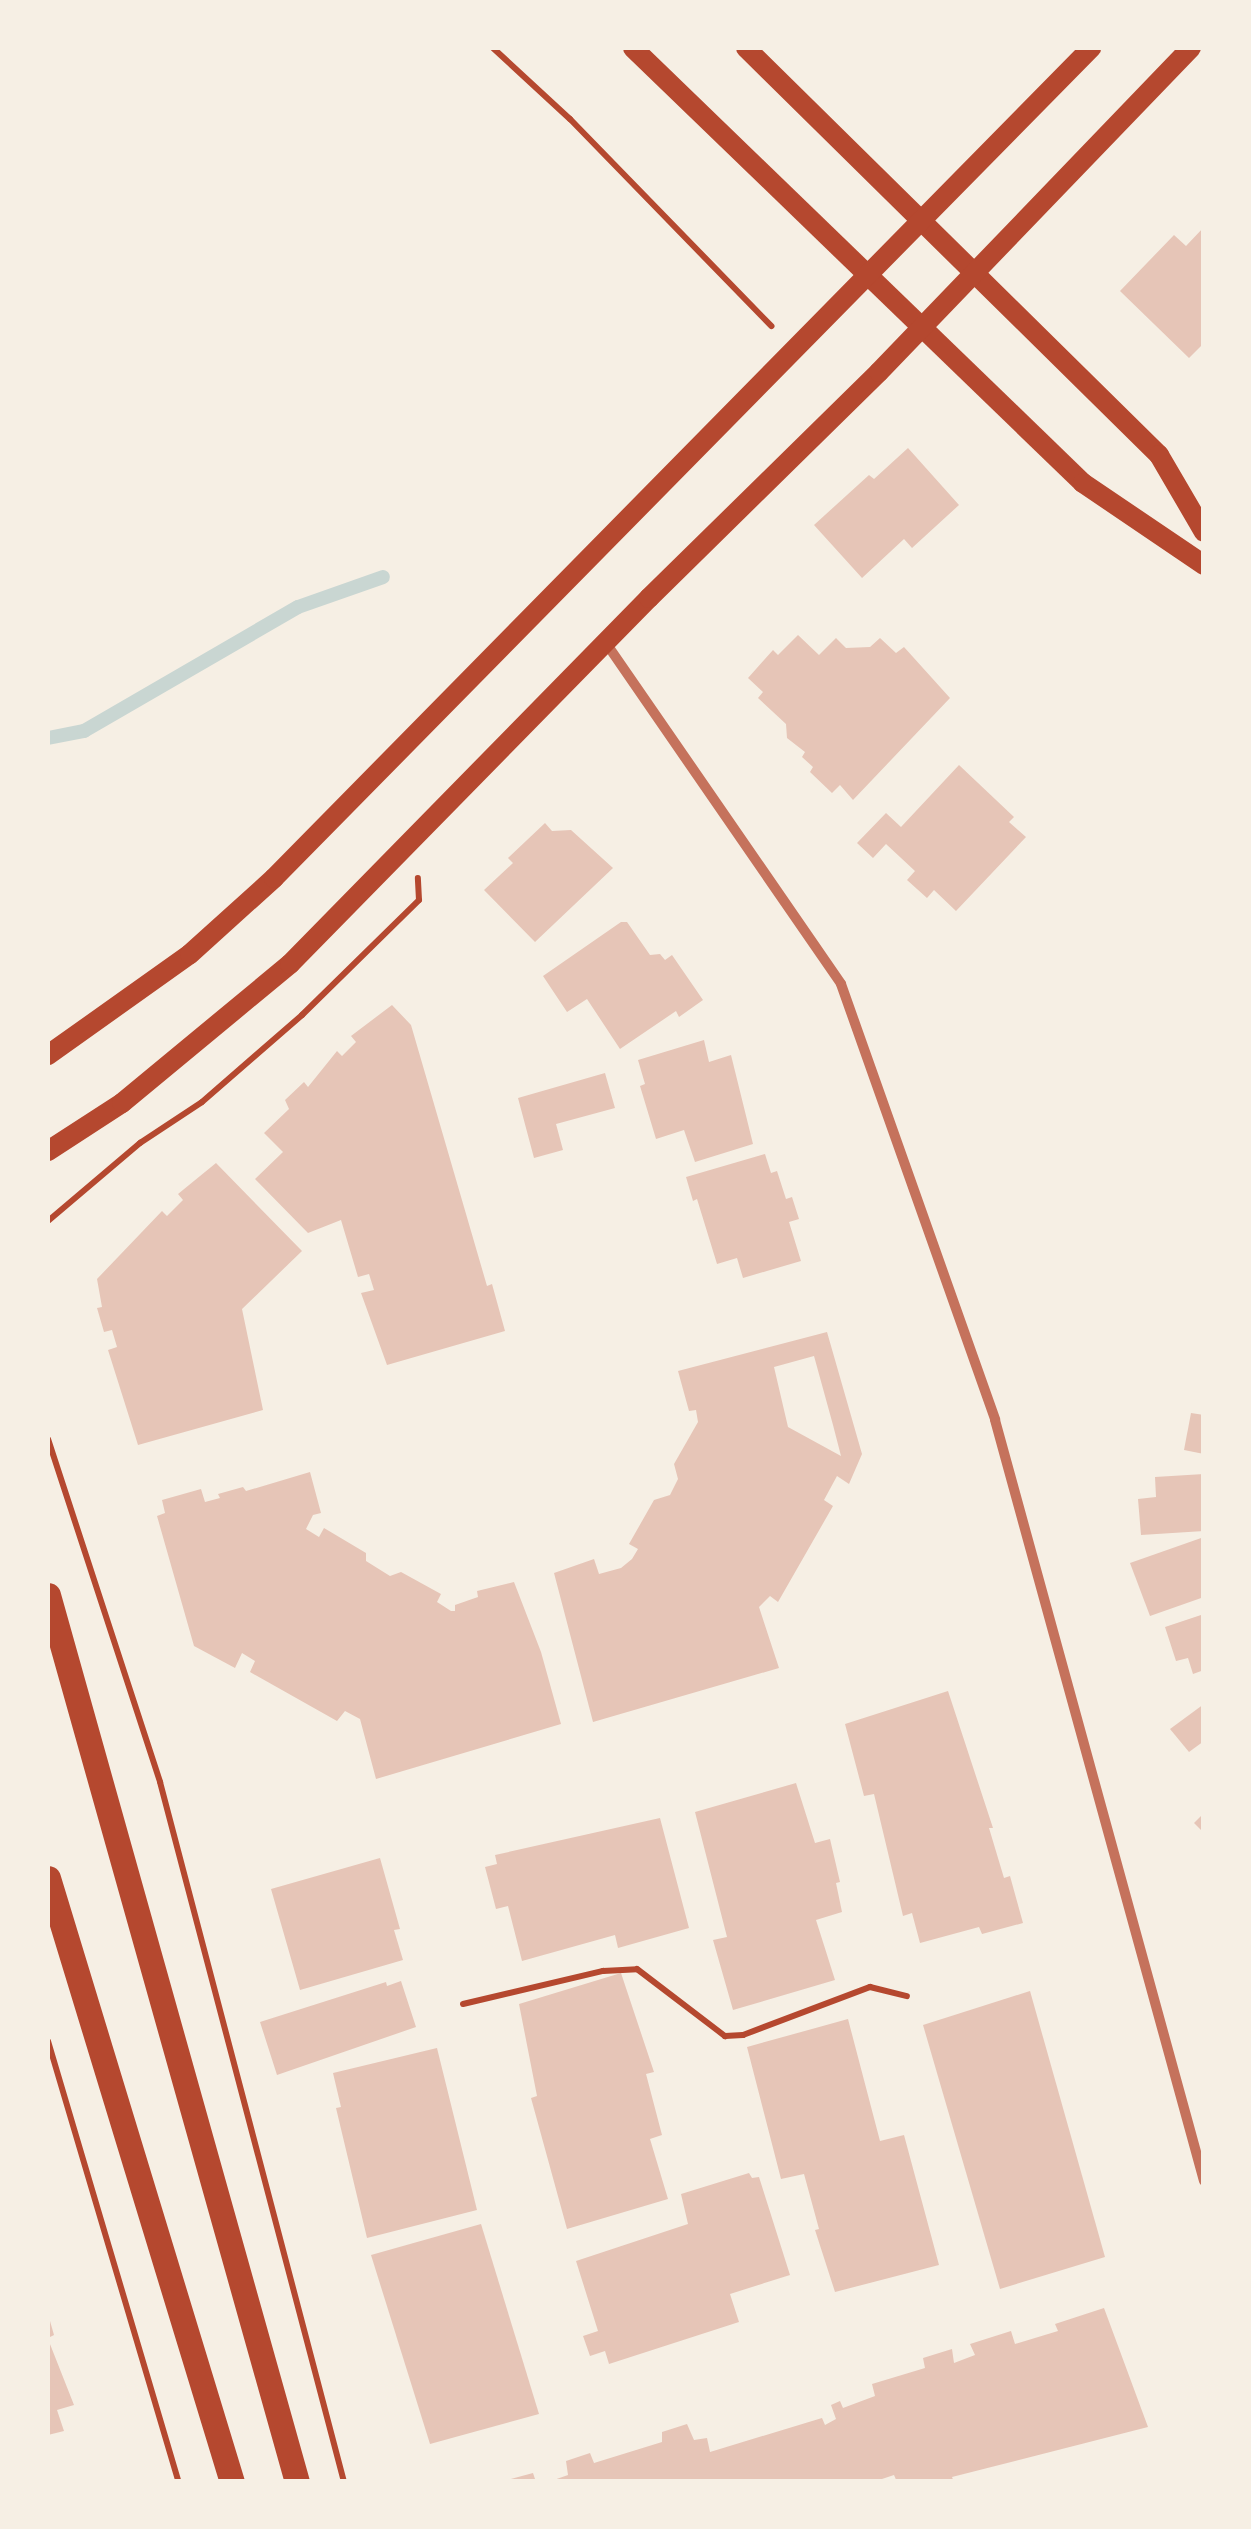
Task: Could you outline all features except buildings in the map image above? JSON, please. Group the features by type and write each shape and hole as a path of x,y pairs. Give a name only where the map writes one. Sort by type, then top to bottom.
{"main road":[{"path":"632,48 1083,482 1204,566"},
{"path":"746,48 1159,455 1204,532"},
{"path":"48,1055 190,954 274,878 1091,48"},
{"path":"48,1151 122,1104 290,964 922,328 1191,48"},
{"path":"48,1595 297,2482"},
{"path":"48,1878 232,2482"}],"street":[{"path":"606,643 841,984 995,1420 1204,2180"}],"path":[{"path":"493,48 570,119 764,319"},
{"path":"48,1221 140,1143 187,1113 253,1060 419,900 417,837"},
{"path":"48,1439 160,1782 344,2482"},
{"path":"463,2004 602,1970 637,1969 726,2036 743,2035 870,1986 907,1996"},
{"path":"48,2041 179,2482"}],"waterway":[{"path":"48,738 84,731 298,607 383,577"}]}
